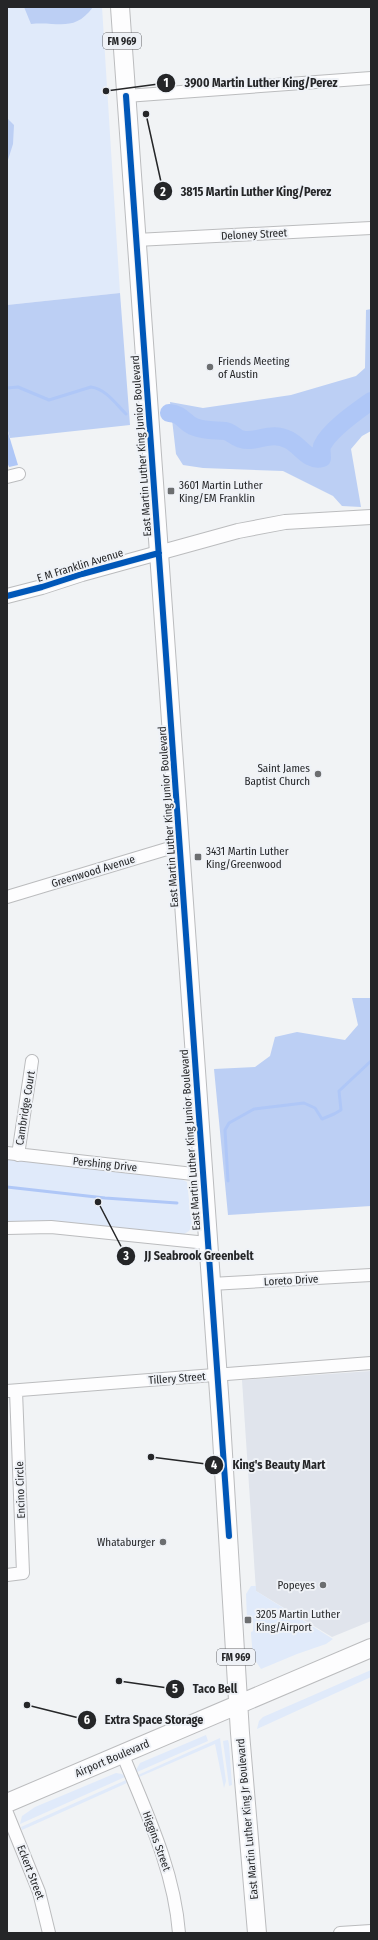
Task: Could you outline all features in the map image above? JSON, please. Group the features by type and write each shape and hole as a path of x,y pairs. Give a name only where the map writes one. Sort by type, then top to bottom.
{"main road":[{"name":"East Martin Luther King Junior Boulevard","path":"120,7 202,1175 211,1284 239,1704"},
{"name":"Airport Boulevard","path":"7,1803 371,1648"},
{"name":"East Martin Luther King Jr Boulevard","path":"239,1704 257,1933"}],"street":[{"path":"126,96 371,78"},
{"name":"Deloney Street","path":"136,240 371,228"},
{"name":"E M Franklin Avenue","path":"7,596 238,531 285,522 371,517"},
{"name":"Greenwood Avenue","path":"7,897 180,845"},
{"name":"Cambridge Court","path":"12,1154 32,1061"},
{"name":"Pershing Drive","path":"12,1154 202,1175"},
{"path":"7,1228 51,1227 207,1243"},
{"name":"Loreto Drive","path":"211,1284 371,1275"},
{"name":"Tillery Street","path":"11,1391 371,1363"},
{"name":"Encino Circle","path":"7,1574 23,1573 11,1391"},
{"name":"Higgins Street","path":"122,1753 166,1863 173,1891 179,1933"},
{"name":"Eckert Street","path":"7,1813 39,1892 49,1933"},
{"path":"340,1933 371,1931"}],"shaded area":[{"path":"7,7 102,7 120,293 7,305"},
{"path":"24,7 93,7 86,15 72,23 31,24"},
{"path":"7,118 14,125 13,144 7,163"},
{"path":"120,293 130,425 10,438 7,428 7,305"},
{"path":"371,309 371,431 362,436 351,449 361,507 342,506 333,496 283,471 203,468 183,465 176,454 170,402 203,408 291,395 356,376 365,368 366,310"},
{"path":"7,429 18,465 9,467 7,462"},
{"path":"352,998 371,998 371,1206 228,1215 214,1069 255,1067 270,1056 275,1037 297,1032 345,1040 358,1025"},
{"path":"7,1159 179,1178 187,1182 192,1226 189,1231 184,1234 35,1221 7,1221"},
{"path":"371,1371 371,1621 332,1637 256,1591 242,1380"},
{"path":"251,1586 256,1586 256,1591 333,1639 326,1644 261,1669 253,1657 251,1632 253,1631 253,1620 247,1620 246,1594"},
{"path":"371,1670 371,1677 257,1729 259,1721 263,1717"},
{"path":"206,1735 208,1741 137,1772 136,1770 140,1763"},
{"path":"220,1738 226,1781 224,1788 215,1744 139,1777 138,1775"},
{"path":"228,1740 232,1785 229,1786 223,1741"},
{"path":"116,1773 122,1774 125,1777 20,1824 22,1816 35,1807"},
{"path":"126,1780 127,1783 22,1830 21,1827"}],"waterway":[{"path":"7,388 18,387 49,400 91,387 96,388 106,394 126,414"},
{"path":"169,413 178,415 191,425 198,428 225,431 241,439 252,440 276,436 282,437 289,440 309,456 317,459 322,458 322,446 337,427 371,401"},
{"path":"228,1181 225,1130 229,1123 254,1109 304,1103 315,1108 322,1119 334,1114 341,1110 339,1091 371,1061"},
{"path":"7,1187 105,1198 177,1203"}],"cycle path":[{"path":"126,96 229,1536"},
{"path":"7,596 159,553"}],"place":[{"name":"3900 Martin Luther King/Perez","path":"106,91"},
{"name":"3815 Martin Luther King/Perez","path":"146,114"},
{"name":"Friends Meeting of Austin","path":"210,367"},
{"name":"3601 Martin Luther King/EM Franklin","path":"171,491"},
{"name":"Saint James Baptist Church","path":"318,774"},
{"name":"3431 Martin Luther King/Greenwood","path":"198,857"},
{"name":"JJ Seabrook Greenbelt","path":"98,1202"},
{"name":"King's Beauty Mart","path":"151,1457"},
{"name":"Whataburger","path":"163,1542"},
{"name":"Popeyes","path":"323,1585"},
{"name":"3205 Martin Luther King/Airport","path":"248,1620"},
{"name":"Taco Bell","path":"119,1681"},
{"name":"Extra Space Storage","path":"27,1705"}]}
